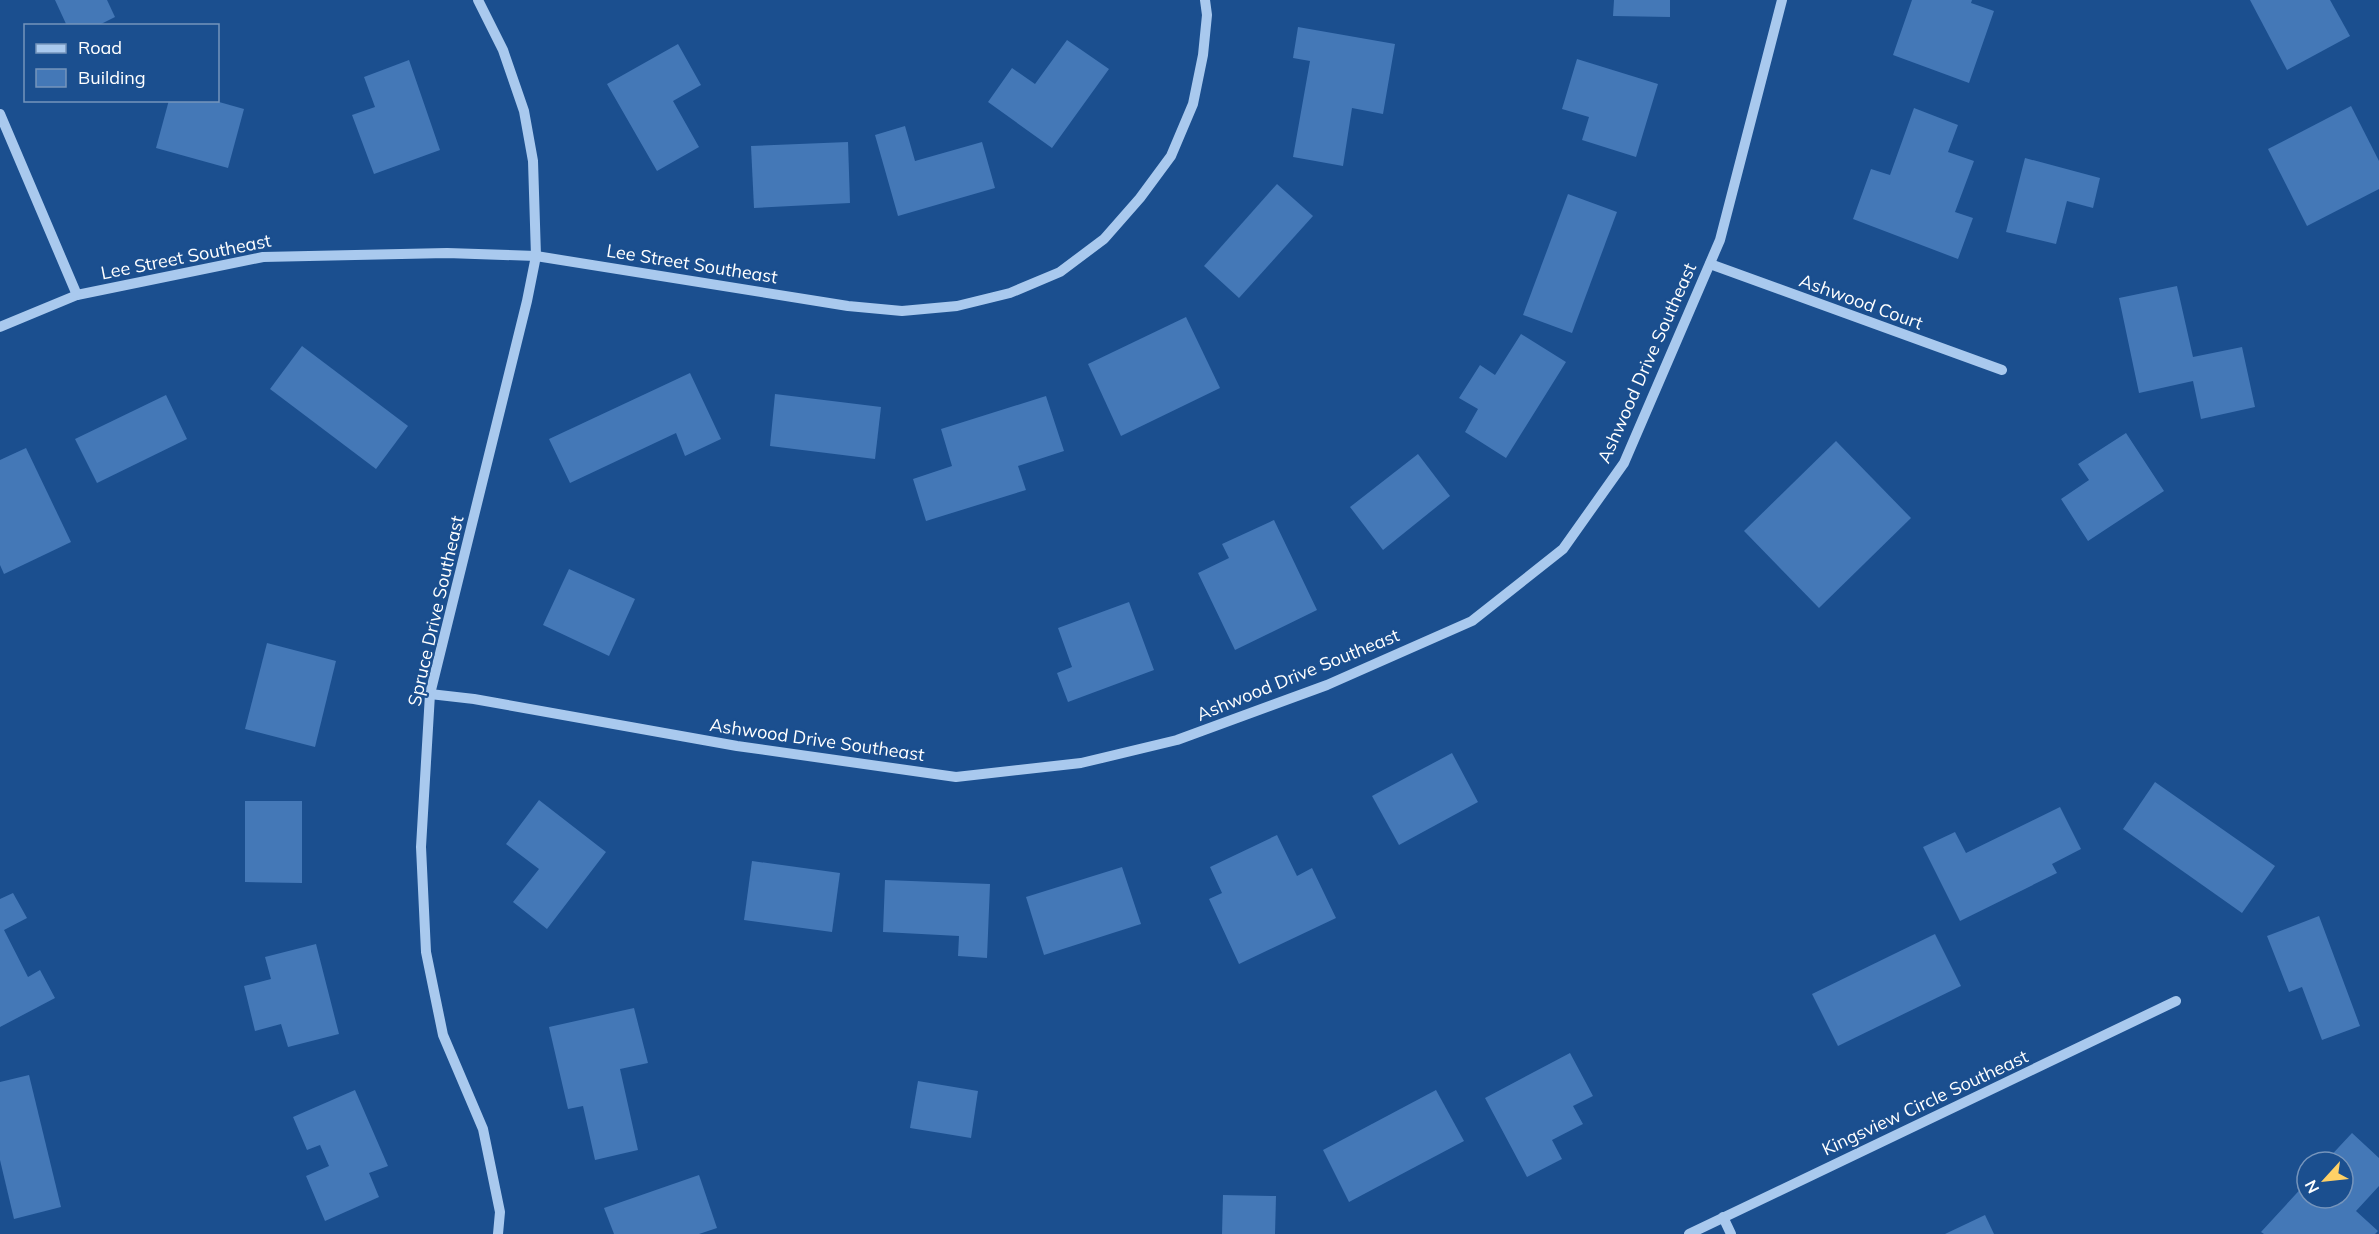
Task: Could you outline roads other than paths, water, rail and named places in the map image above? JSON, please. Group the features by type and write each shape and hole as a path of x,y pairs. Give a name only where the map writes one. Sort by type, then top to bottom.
{"street":[{"name":"Spruce Drive Southeast","path":"478,0 503,50 524,111 533,161 536,256 527,301 430,694 421,846 426,952 443,1035 483,1129 500,1212 498,1234"},
{"name":"Lee Street Southeast","path":"0,327 77,295 263,256 447,253 536,256 848,306 903,311 957,306 1010,293 1060,272 1104,239 1140,198 1171,156 1193,104 1203,55 1207,15 1204,0"},
{"name":"Ashwood Drive Southeast","path":"430,694 474,699 737,746 956,777 1080,763 1177,740 1327,685 1472,621 1563,549 1624,463 1720,240 1782,0"},
{"path":"0,114 77,295"},
{"name":"Ashwood Court","path":"1710,264 2002,370"},
{"name":"Kingsview Circle Southeast","path":"1689,1234 2176,1001"},
{"path":"1723,1217 1731,1234"}]}
